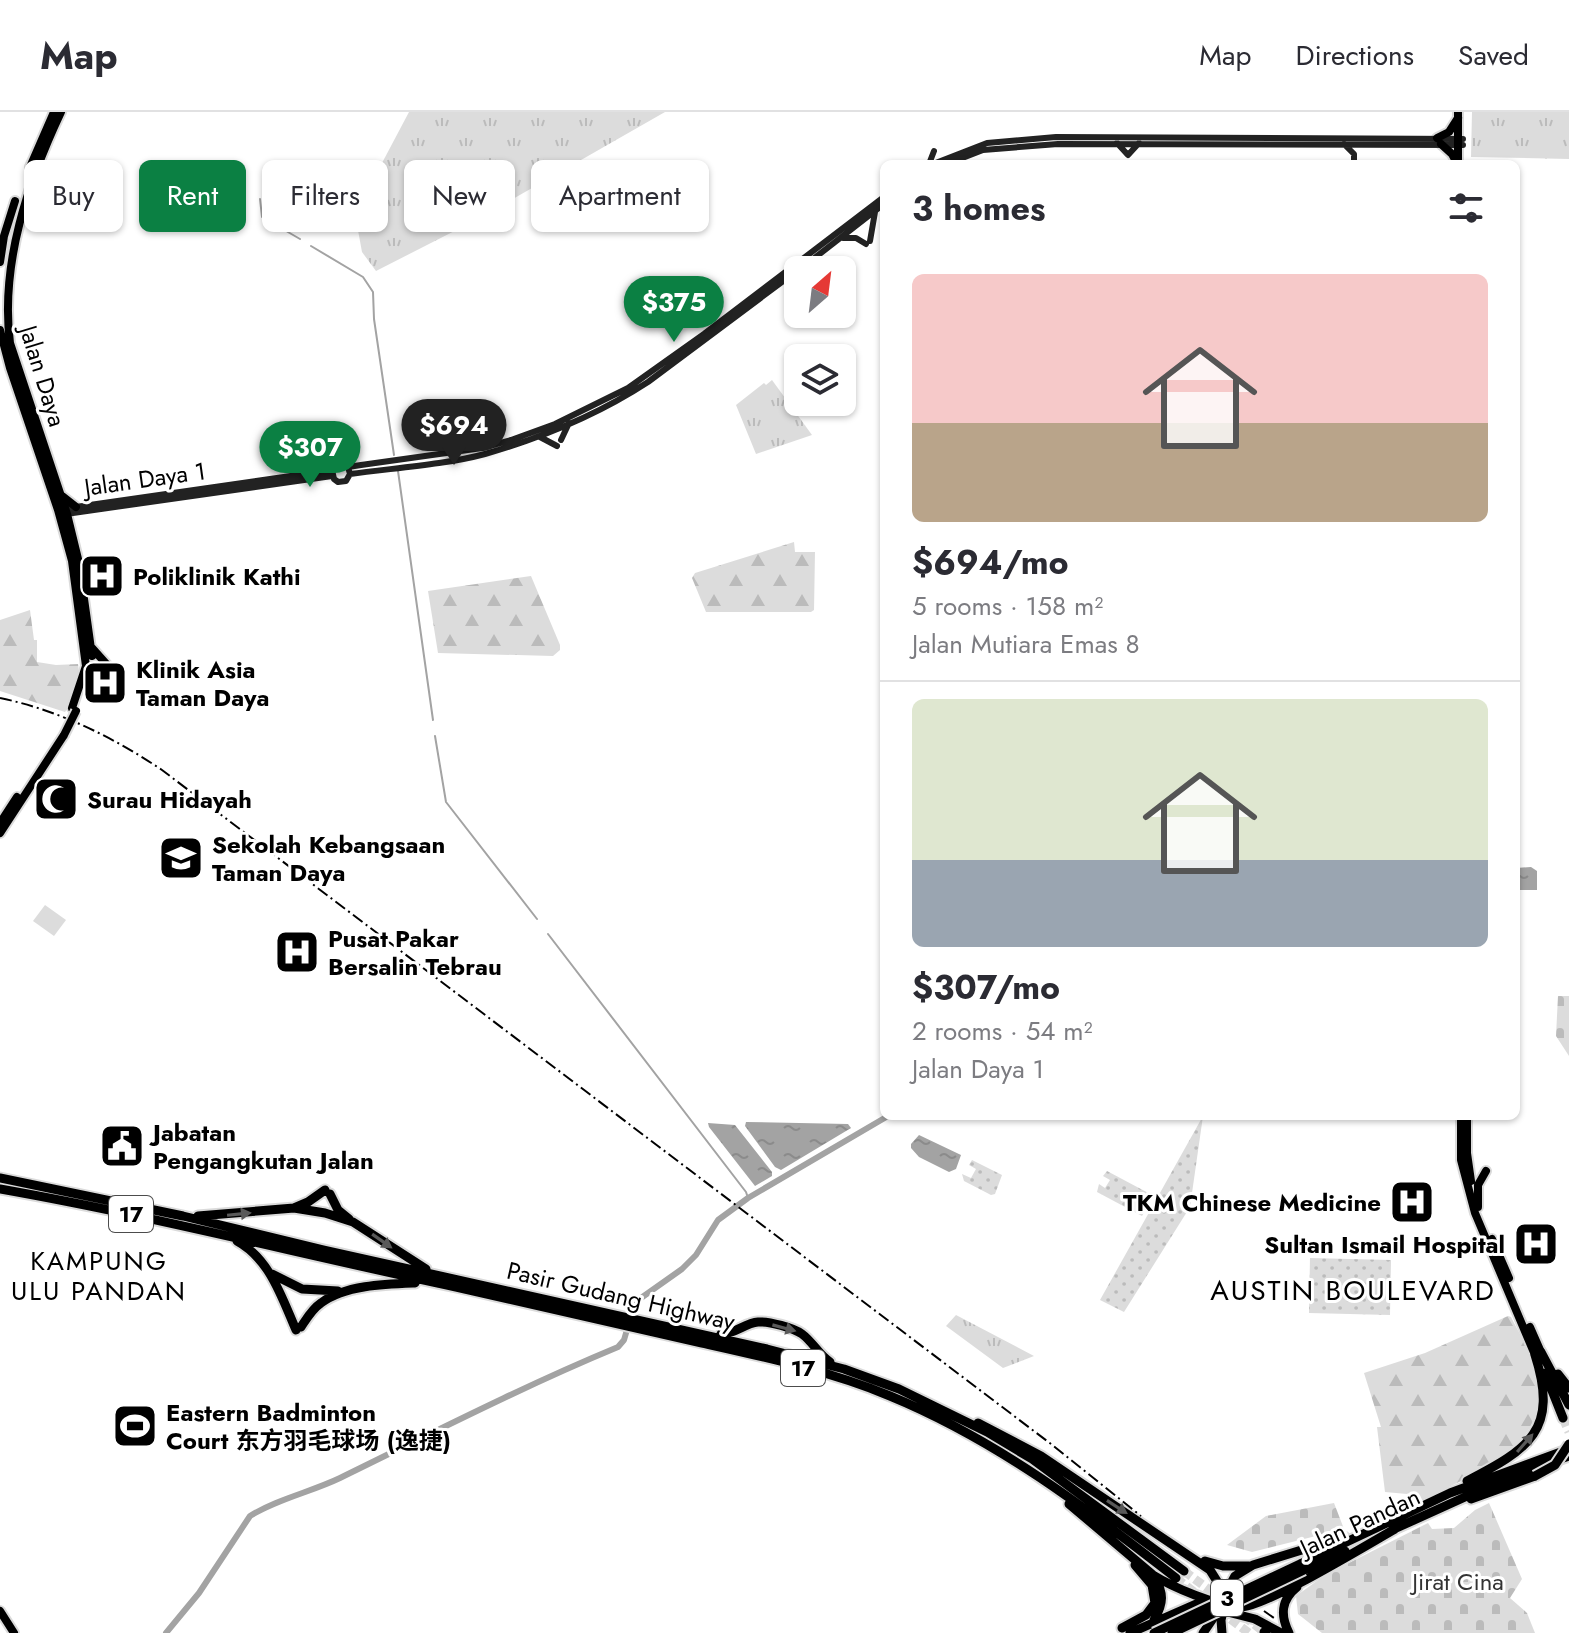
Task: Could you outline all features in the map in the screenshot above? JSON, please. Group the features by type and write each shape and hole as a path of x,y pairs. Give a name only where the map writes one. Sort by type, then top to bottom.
{"highway":[{"name":"Pasir Gudang Highway","path":"0,1178 183,1216 433,1278"},
{"name":"Pasir Gudang Highway","path":"0,1189 93,1206 622,1320 869,1388 962,1429 1062,1491 1180,1574 1032,1459 953,1414 899,1389 844,1369 682,1329 638,1324"},
{"path":"294,1208 327,1192 338,1210 433,1278"},
{"path":"183,1216 220,1216 294,1208 353,1222"},
{"path":"229,1237 245,1246 269,1273 298,1329 321,1303 350,1291 433,1278"},
{"path":"269,1273 302,1289 350,1291"},
{"path":"682,1329 727,1335 755,1323 763,1323 802,1334 819,1354 844,1369"},
{"path":"1538,1353 1569,1388"},
{"path":"1538,1353 1569,1405"},
{"path":"1538,1353 1563,1418"},
{"path":"1451,1498 1509,1459 1533,1435 1541,1417 1543,1398 1538,1353"},
{"path":"953,1414 990,1427 1017,1441 1216,1575 1220,1586 1222,1633"},
{"path":"1451,1498 1473,1499 1535,1476 1555,1465 1569,1446"},
{"name":"Jalan Pandan","path":"1172,1633 1395,1529 1451,1498 1569,1446"},
{"name":"Jalan Pandan","path":"1305,1569 1373,1529 1569,1456"},
{"path":"1027,1468 1153,1575 1175,1588 1255,1619 1281,1633"},
{"path":"1140,1522 1207,1562 1232,1567 1253,1565 1373,1529"},
{"path":"1124,1549 1152,1585 1156,1599 1146,1615 1126,1630"},
{"path":"1202,1632 1212,1620 1235,1576 1253,1565"},
{"path":"1126,1630 1196,1604 1240,1607 1253,1604 1305,1569"},
{"path":"1289,1633 1283,1621 1284,1604 1305,1569"},
{"name":"3","path":"1154,1633 1305,1569"},
{"path":"1150,1623 1162,1603 1163,1590 1153,1575"}],"main road":[{"path":"0,262 13,205 54,112"},
{"name":"Jalan Daya","path":"61,112 18,207 8,248 1,339 48,476 67,511 89,662 74,710"},
{"path":"958,160 989,149 1128,142 1369,144 1439,141 1460,114"},
{"path":"1459,160 1460,114"},
{"path":"941,160 987,143 1102,136 1461,142"},
{"path":"1102,136 1122,138 1128,142"},
{"path":"1128,142 1159,136"},
{"path":"1439,141 1456,160"},
{"path":"1117,143 1128,155 1134,146 1142,142"},
{"path":"1344,144 1354,154 1354,160"},
{"path":"1358,155 1369,144"},
{"path":"933,160 937,150 958,153"},
{"path":"349,470 482,448 511,440 555,424 628,388 880,200"},
{"path":"817,256 880,208"},
{"path":"841,239 856,238 868,243 875,212"},
{"path":"349,470 344,482 336,481 332,473 340,464 349,470 482,455 569,423 626,397 784,280"},
{"name":"Jalan Daya","path":"0,833 74,710 87,680 90,644 79,563 67,511 2,323"},
{"path":"537,436 559,443 569,423"},
{"name":"Jalan Daya 1","path":"67,511 332,473"},
{"path":"48,476 67,556 72,561"},
{"path":"87,680 98,672 109,670 90,644"},
{"name":"Jalan Daya","path":"0,823 62,734"},
{"path":"1464,1120 1470,1175 1478,1207 1538,1353"},
{"path":"1464,1120 1461,1160 1475,1213 1538,1353"},
{"path":"1478,1207 1478,1188 1486,1171"},
{"path":"0,1614 11,1633"}],"green space":[{"path":"409,112 665,112 581,160 531,160 531,189 515,198 515,160 404,160 404,232 452,232 376,271 362,252 358,232 388,232 388,160 384,160"},
{"path":"1472,112 1569,112 1569,159 1471,157"},
{"path":"772,380 784,396 784,416 798,416 812,435 756,454 736,405 764,383 766,385"},
{"path":"794,542 795,552 815,552 814,610 706,612 692,578 695,573"},
{"path":"531,576 560,645 560,650 553,656 438,653 428,591"},
{"path":"30,610 34,640 37,640 37,662 78,664 76,690 65,712 0,691 0,620"},
{"path":"45,905 66,920 54,936 33,921"},
{"path":"1558,996 1569,996 1569,1056 1556,1036"},
{"path":"1202,1120 1190,1207 1124,1312 1100,1300"},
{"path":"972,1160 1002,1175 995,1194 991,1195 964,1181 962,1174 971,1178 976,1169 969,1165"},
{"path":"1107,1171 1154,1196 1142,1216 1097,1192 1099,1184 1105,1188 1110,1180 1103,1176"},
{"path":"1310,1258 1391,1260 1390,1315 1309,1313"},
{"path":"956,1315 1034,1356 1003,1368 946,1326"},
{"path":"1508,1316 1533,1361 1539,1394 1535,1417 1524,1437 1486,1467 1419,1502 1414,1502 1407,1494 1385,1492 1377,1427 1381,1427 1364,1373 1425,1353"},
{"path":"1334,1503 1344,1529 1252,1552 1227,1545 1266,1516"},
{"name":"Jirat Cina","path":"1489,1503 1522,1579 1510,1598 1527,1613 1535,1633 1322,1633 1298,1614 1296,1596 1325,1575 1428,1523 1432,1529 1454,1528 1475,1510"}],"water":[{"path":"1531,867 1537,871 1537,890 1520,890 1520,868"},
{"path":"746,1122 848,1124 851,1128 781,1170 775,1167 745,1126"},
{"path":"708,1123 735,1125 772,1176 755,1186"},
{"path":"919,1135 961,1155 956,1169 949,1172 919,1157 911,1144"}],"waterway":[{"path":"260,199 262,217 300,239"},
{"path":"311,246 363,277 373,292 374,319 394,455"},
{"path":"398,471 433,720"},
{"path":"435,736 446,802 537,919"},
{"path":"548,934 748,1198"},
{"path":"166,1633 199,1593 250,1516 340,1478 618,1347 624,1340 633,1309 641,1298 682,1269 696,1255 718,1220 748,1198 881,1120"}],"tunnel":[{"path":"1563,1418 1569,1432"},
{"path":"1184,1571 1223,1600"},
{"path":"1176,1578 1198,1595"},
{"path":"1220,1611 1249,1633"},
{"path":"1244,1616 1264,1632"}],"railway":[{"path":"0,698 84,726 162,770 1051,1444 1141,1516"},
{"path":"1264,1611 1274,1618"}],"place":[{"name":"Poliklinik Kathi","path":"102,576"},
{"name":"Klinik Asia Taman Daya","path":"105,683"},
{"name":"Surau Hidayah","path":"56,799"},
{"name":"Sekolah Kebangsaan Taman Daya","path":"181,858"},
{"name":"Pusat Pakar Bersalin Tebrau","path":"297,952"},
{"name":"Jabatan Pengangkutan Jalan","path":"122,1146"},
{"name":"TKM Chinese Medicine","path":"1412,1202"},
{"name":"Sultan Ismail Hospital","path":"1536,1244"},
{"name":"Eastern Badminton Court 东方羽毛球场 (逸捷)","path":"135,1426"}],"district":[{"name":"KAMPUNG ULU PANDAN","path":"99,1276"},
{"name":"AUSTIN BOULEVARD","path":"1353,1290"}]}
